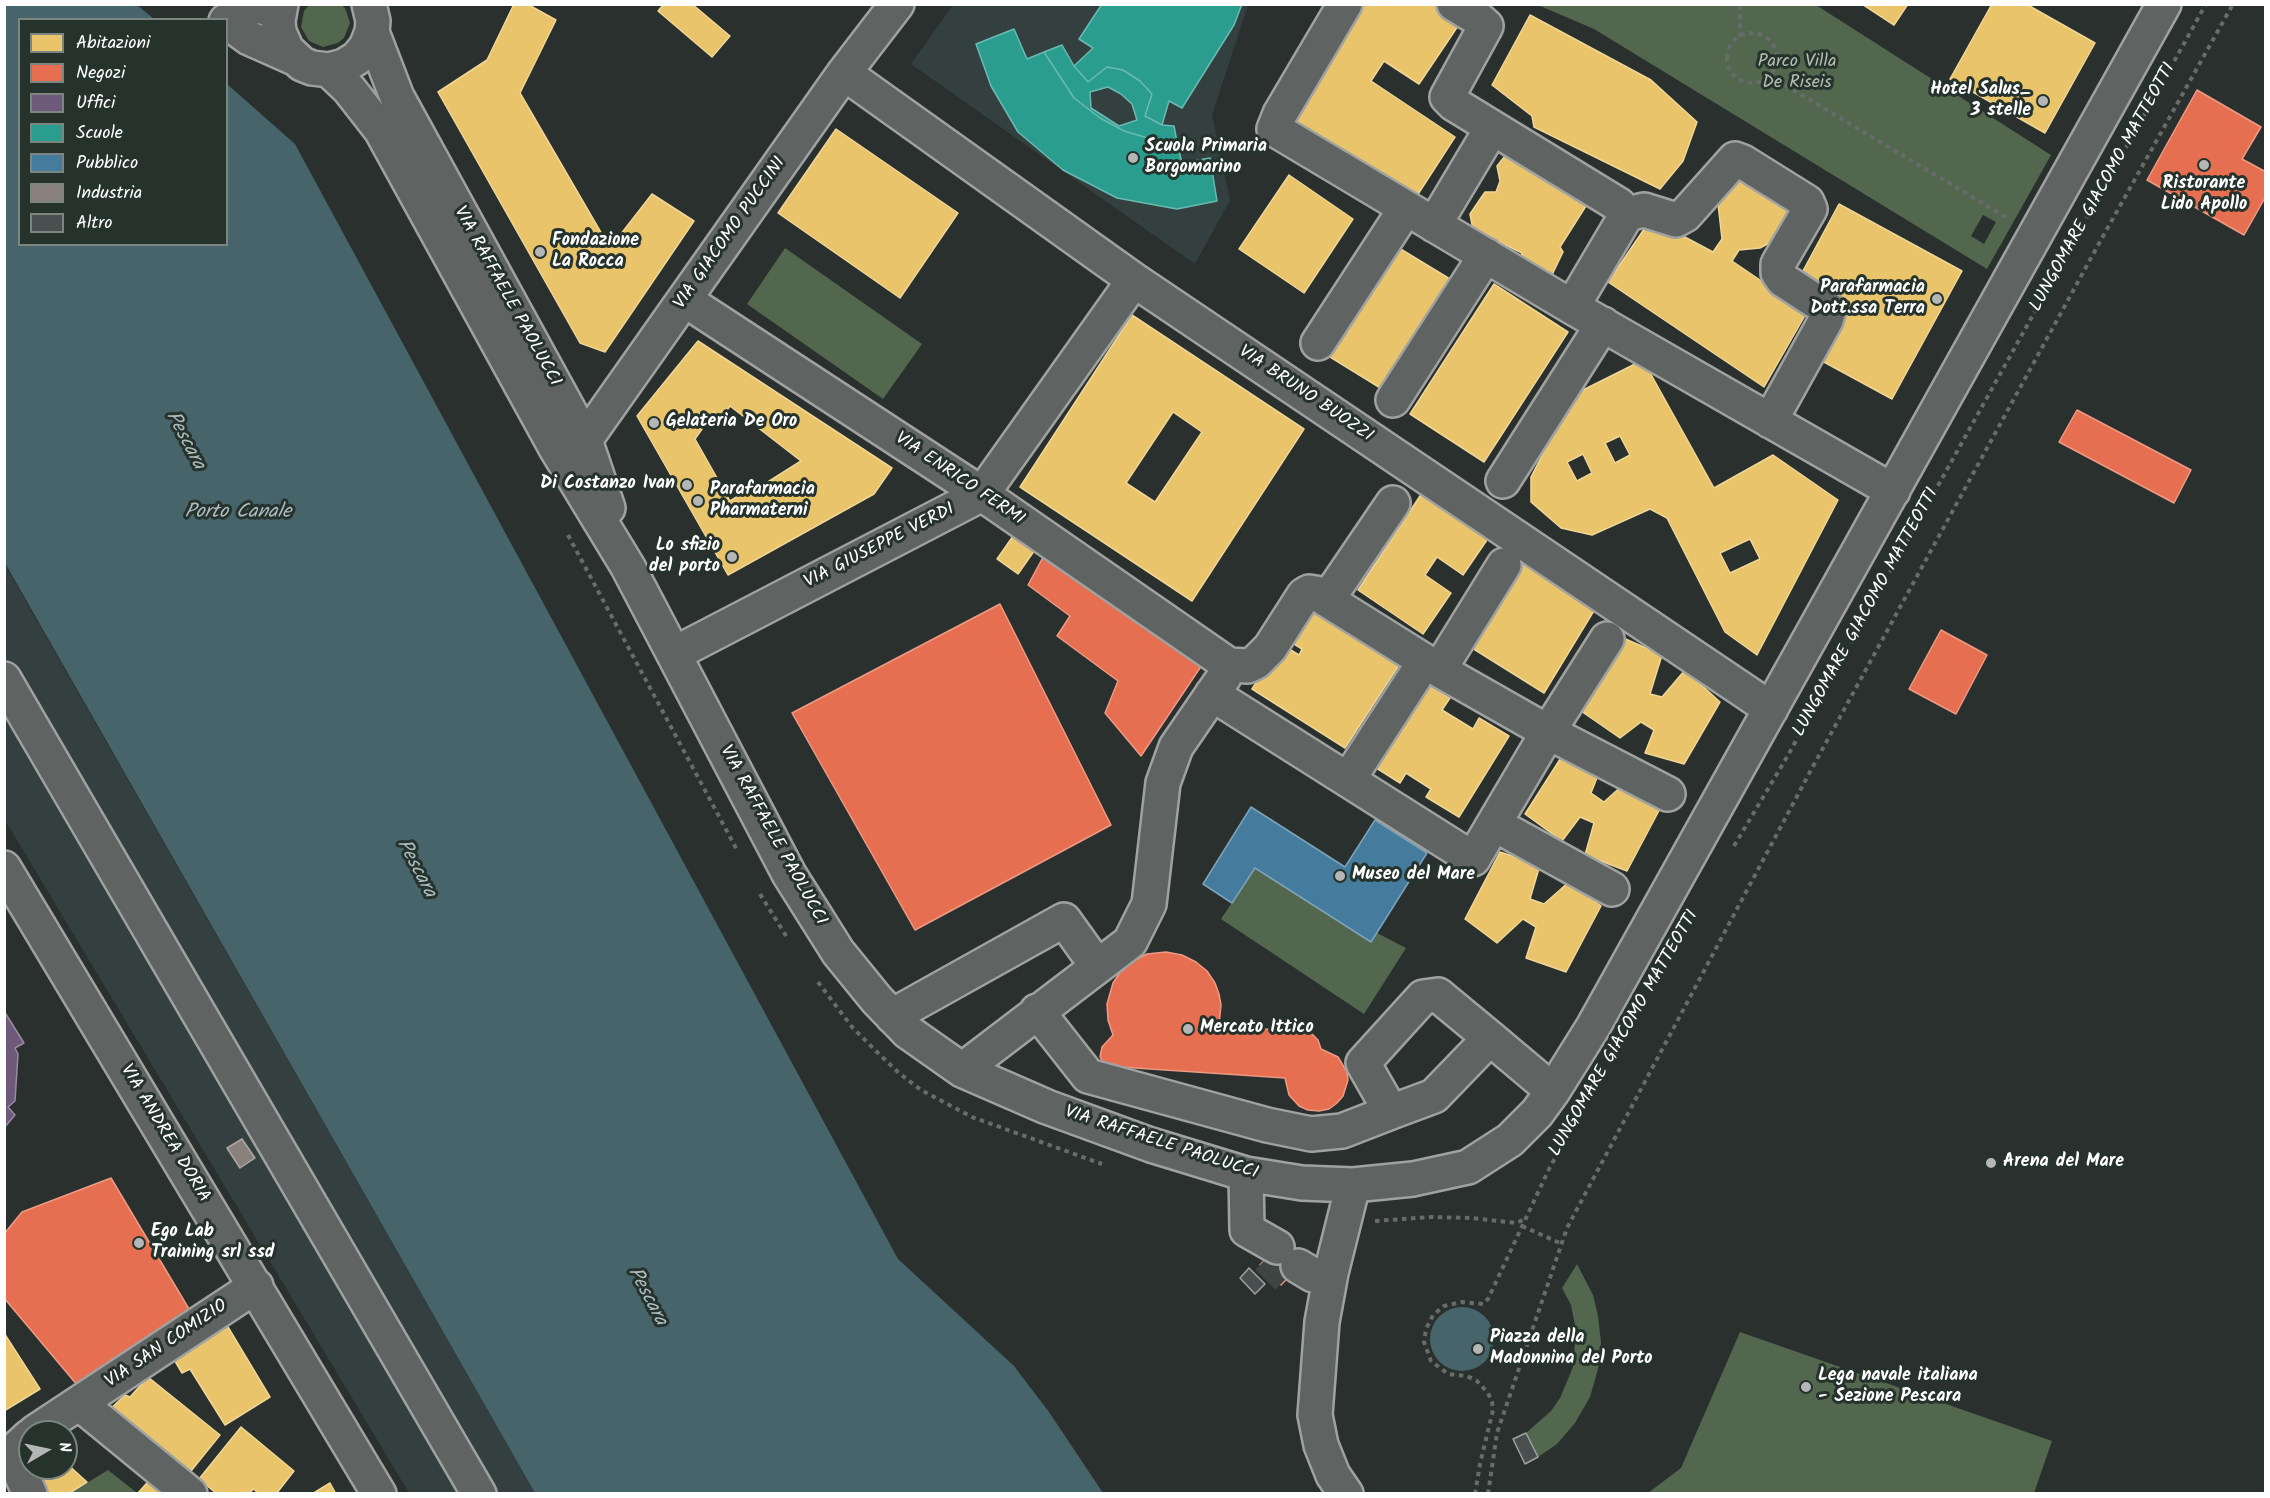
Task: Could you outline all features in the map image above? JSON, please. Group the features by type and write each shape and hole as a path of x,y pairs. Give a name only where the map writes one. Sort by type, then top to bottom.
{"street":[{"path":"212,4 224,18"},
{"path":"244,4 266,8 276,4"},
{"path":"281,4 279,32 282,41 294,58"},
{"name":"VIA GIACOMO PUCCINI","path":"571,445 685,300 844,74 897,4"},
{"name":"LUNGOMARE GIACOMO MATTEOTTI","path":"1345,4 1280,114 1274,129 1572,307 1893,491"},
{"path":"1454,4 1486,26 1447,97 1492,128 1619,205 1627,214"},
{"name":"LUNGOMARE GIACOMO MATTEOTTI","path":"1553,1091 1593,1027 2164,4"},
{"path":"228,22 249,38 312,68 329,70 344,66 357,58 366,47 371,18"},
{"name":"VIA RAFFAELE PAOLUCCI","path":"371,18 391,85 571,445 628,567 792,879 822,928 856,976 892,1016 921,1042 962,1070 1078,1119 1246,1174 1302,1184 1383,1184 1468,1167 1510,1140 1537,1113 1553,1091"},
{"name":"VIA RAFFAELE PAOLUCCI","path":"329,70 349,89 381,130 571,445"},
{"name":"VIA BRUNO BUOZZI","path":"844,74 1134,280 1771,709"},
{"path":"1434,225 1492,128"},
{"path":"1572,307 1627,214 1644,210 1676,220 1685,215 1735,159 1743,162 1807,202 1810,209 1778,264 1778,273 1783,279 1829,310 1826,320 1770,421"},
{"path":"1318,343 1406,208"},
{"path":"1393,400 1486,255"},
{"name":"VIA GIUSEPPE VERDI","path":"674,654 982,494 1134,280"},
{"name":"VIA ENRICO FERMI","path":"685,300 982,494 1229,665"},
{"path":"1503,481 1603,324"},
{"path":"1327,600 1393,503"},
{"path":"1348,780 1504,565"},
{"path":"962,1070 1130,942 1149,904 1163,783 1176,747 1228,670 1229,665 1248,666 1263,655 1304,595 1310,592 1316,593 1432,665 1548,732 1668,794"},
{"path":"1212,694 1473,860 1548,732 1607,639"},
{"path":"4,679 479,1494"},
{"path":"1494,825 1612,889"},
{"name":"VIA ANDREA DORIA","path":"4,868 379,1494"},
{"path":"892,1016 1064,920 1097,966"},
{"path":"1391,1112 1363,1063 1424,997 1438,995 1553,1091"},
{"path":"1037,1011 1088,1076 1311,1134 1342,1131 1434,1095 1490,1038"},
{"path":"1246,1174 1247,1230 1296,1266 1322,1322 1316,1415 1321,1445 1333,1475 1346,1494"},
{"path":"1296,1266 1344,1223 1353,1185"},
{"name":"VIA SAN COMIZIO","path":"53,1420 256,1286"},
{"path":"79,1403 190,1494"},
{"path":"18,1447 15,1461 18,1468"},
{"path":"24,1480 30,1494"}],"path":[{"path":"1740,4 1740,37"},
{"name":"LUNGOMARE GIACOMO MATTEOTTI","path":"1732,849 1787,757 2206,4"},
{"name":"LUNGOMARE GIACOMO MATTEOTTI","path":"1488,1494 1497,1433 1567,1228 1800,790 2232,4"},
{"path":"1753,34 1766,38 1775,49 1777,63 1770,76 1751,83 1738,79 1729,68 1730,47 1740,37 1753,34"},
{"path":"1770,76 2036,237"},
{"name":"LUNGOMARE GIACOMO MATTEOTTI","path":"1475,1494 1486,1431 1493,1408 1488,1393 1473,1378 1447,1374 1436,1367 1426,1349 1426,1329 1433,1315 1444,1306 1462,1302 1479,1304 1486,1301 1549,1168 1579,1113"},
{"path":"1344,1223 1431,1217 1472,1218 1516,1223 1562,1244"},
{"path":"1516,1223 1525,1219"}],"shaded area":[{"name":"Scuola Primaria Borgomarino","path":"953,5 1248,5 1212,115 1230,200 1195,264 911,64"},
{"path":"4,563 535,1493 409,1493 5,820"}],"green space":[{"path":"309,5 341,5 345,8 350,23 344,38 338,43 323,47 309,41 301,27 304,11"},
{"name":"Parco Villa De Riseis","path":"1538,5 1816,5 2051,155 1987,269 1594,29","holes":["1983,215 1996,222 1984,244 1971,236"]},
{"path":"785,248 922,344 883,399 747,304"},
{"path":"1255,868 1371,941 1377,933 1406,948 1364,1014 1221,919"},
{"path":"1577,1264 1593,1295 1598,1316 1601,1342 1598,1369 1590,1397 1575,1423 1557,1444 1538,1457 1526,1433 1551,1411 1560,1398 1573,1367 1576,1330 1571,1305 1562,1288"},
{"name":"Lega navale italiana - Sezione Pescara","path":"1740,1332 2052,1441 2034,1493 1648,1493 1681,1468"},
{"path":"108,1470 137,1493 69,1494"}],"water":[{"name":"Porto Canale","path":"4,5 137,5 153,18 18,18 18,246 228,246 228,85 295,144 898,1259 1014,1366 1049,1412 1103,1493 535,1493 5,563"},
{"path":"1462,1307 1474,1309 1485,1316 1492,1327 1494,1339 1492,1351 1485,1362 1474,1369 1462,1371 1450,1369 1439,1362 1432,1351 1430,1339 1432,1327 1439,1316 1450,1309"}],"building: Abitazioni":[{"path":"514,4 527,4 556,20 520,93 610,248 652,194 694,221 605,352 580,343 438,92 487,60"},
{"path":"664,4 692,4 730,36 712,57 658,11"},
{"path":"1364,4 1432,4 1460,23 1419,84 1384,61 1371,81 1455,137 1411,205 1286,123"},
{"path":"1862,4 1908,4 1894,25"},
{"path":"1992,4 2026,4 2095,43 2045,133 1950,79"},
{"path":"1530,15 1651,80 1697,122 1683,161 1660,189 1534,127 1532,116 1492,85"},
{"path":"836,129 958,213 900,298 778,213"},
{"path":"1513,146 1591,198 1560,247 1563,252 1550,279 1519,266 1522,253 1495,240 1475,240 1470,214 1485,192 1496,192 1500,181 1497,166"},
{"path":"1755,173 1789,193 1784,235 1760,248 1739,250 1732,261 1807,312 1764,387 1608,282 1651,219 1713,252 1722,239 1717,195"},
{"path":"1289,175 1353,219 1304,293 1239,249"},
{"path":"1839,204 1962,271 1892,399 1822,361 1849,310 1797,282"},
{"path":"1389,242 1450,279 1382,389 1322,352"},
{"path":"1494,284 1568,332 1484,462 1410,414"},
{"path":"1132,315 1304,429 1192,601 1020,487","holes":["1173,412 1202,432 1155,502 1126,483"]},
{"path":"698,341 892,468 874,494 728,575 637,416","holes":["730,406 801,461 755,490 753,487 730,501 695,439 714,412 722,417"]},
{"path":"1643,360 1714,488 1773,455 1838,500 1757,655 1725,632 1667,518 1650,509 1592,535 1561,528 1531,502 1531,477 1573,395","holes":["1620,436 1630,455 1615,463 1605,443","1583,454 1592,473 1577,481 1567,462","1750,539 1760,559 1730,573 1720,553"]},
{"path":"1422,493 1489,537 1463,575 1437,557 1425,575 1451,593 1423,634 1358,590"},
{"path":"1018,529 1039,544 1018,574 997,559"},
{"path":"1523,564 1595,609 1544,693 1472,648"},
{"path":"1308,602 1401,662 1345,748 1252,689 1281,644 1299,655 1302,649 1286,639"},
{"path":"1621,637 1662,655 1650,694 1662,697 1685,670 1720,702 1684,764 1645,753 1654,730 1641,722 1620,738 1581,711"},
{"path":"1422,681 1450,698 1442,710 1473,729 1479,718 1509,736 1459,817 1426,797 1431,789 1406,773 1400,783 1370,764"},
{"path":"1564,753 1602,765 1591,793 1604,802 1625,783 1663,803 1627,871 1585,855 1594,823 1580,817 1562,841 1525,814"},
{"path":"1500,852 1540,865 1530,899 1544,904 1570,881 1601,906 1566,972 1526,958 1536,927 1523,919 1497,943 1465,919"},
{"path":"225,1322 270,1397 225,1425 190,1369 182,1373 172,1356"},
{"path":"4,1333 40,1389 4,1411"},
{"path":"148,1377 220,1435 191,1471 174,1458 164,1467 103,1416 125,1395 130,1397"},
{"path":"241,1427 294,1471 276,1494 260,1494 253,1489 249,1494 217,1494 199,1479"},
{"path":"78,1474 87,1482 68,1494 42,1494 36,1480 78,1480"},
{"path":"154,1475 175,1494 138,1493"},
{"path":"330,1483 336,1494 312,1494"}],"building: Negozi":[{"name":"Ristorante Lido Apollo","path":"2197,90 2261,127 2242,159 2266,172 2266,196 2244,235 2147,180"},
{"path":"2077,410 2191,470 2174,503 2059,442"},
{"path":"1048,548 1206,659 1141,756 1105,713 1118,681 1057,636 1070,616 1028,585"},
{"path":"1000,604 1111,825 915,930 792,713"},
{"path":"1941,630 1987,655 1956,714 1909,689"},
{"name":"Mercato Ittico","path":"1166,952 1182,955 1207,971 1219,994 1221,1005 1219,1025 1311,1033 1318,1040 1321,1049 1338,1057 1347,1072 1348,1080 1343,1096 1329,1109 1308,1110 1299,1106 1289,1095 1285,1078 1105,1066 1100,1057 1102,1047 1113,1035 1108,1020 1107,1004 1113,983 1121,971 1133,961 1147,954"},
{"path":"111,1178 192,1314 78,1386 4,1298 4,1234 22,1212"},
{"path":"1283,1241 1304,1261 1281,1285 1260,1265"}],"building: Uffici":[{"path":"4,1011 24,1043 15,1048 18,1054 15,1101 8,1107 15,1115 4,1128"}],"building: Scuole":[{"path":"1102,4 1242,4 1234,25 1182,108 1169,101 1162,125 1145,116 1152,94 1140,81 1123,70 1107,67 1088,82 1074,66 1093,48 1079,39"},
{"path":"1014,29 1027,59 1044,52 1074,98 1100,118 1124,131 1178,147 1182,163 1210,158 1217,201 1177,209 1117,198 1063,170 1018,132 991,86 976,44"},
{"path":"1062,45 1074,66 1088,82 1107,67 1123,70 1140,81 1152,94 1145,116 1162,125 1174,126 1178,147 1124,131 1100,118 1074,98 1044,52","holes":["1108,87 1121,94 1132,104 1137,120 1119,126 1091,108 1090,92"]}],"building: Pubblico":[{"name":"Museo del Mare","path":"1251,807 1345,867 1375,820 1427,853 1371,942 1255,868 1232,903 1203,884"}],"building: Industria":[{"path":"242,1139 255,1158 240,1168 227,1148"}],"building: Altro":[{"path":"1249,1268 1265,1284 1255,1294 1240,1278"},
{"path":"1526,1433 1538,1457 1525,1464 1513,1439"}],"tunnel":[{"path":"1267,1258 1287,1278"}],"place":[{"name":"Hotel Salus_ 3 stelle","path":"2043,101"},
{"name":"Scuola Primaria Borgomarino","path":"1133,158"},
{"name":"Ristorante Lido Apollo","path":"2204,165"},
{"name":"Fondazione La Rocca","path":"540,252"},
{"name":"Parafarmacia Dott.ssa Terra","path":"1937,299"},
{"name":"Gelateria De Oro","path":"654,423"},
{"name":"Di Costanzo Ivan","path":"687,485"},
{"name":"Parafarmacia Pharmaterni","path":"698,501"},
{"name":"Lo sfizio del porto","path":"732,557"},
{"name":"Museo del Mare","path":"1340,876"},
{"name":"Mercato Ittico","path":"1188,1029"},
{"name":"Arena del Mare","path":"1991,1163"},
{"name":"Ego Lab Training srl ssd","path":"139,1243"},
{"name":"Piazza della Madonnina del Porto","path":"1478,1349"},
{"name":"Lega navale italiana - Sezione Pescara","path":"1806,1387"}],"water label":[{"name":"Pescara","path":"184,441"},
{"name":"Pescara","path":"415,869"},
{"name":"Pescara","path":"646,1297"}]}
